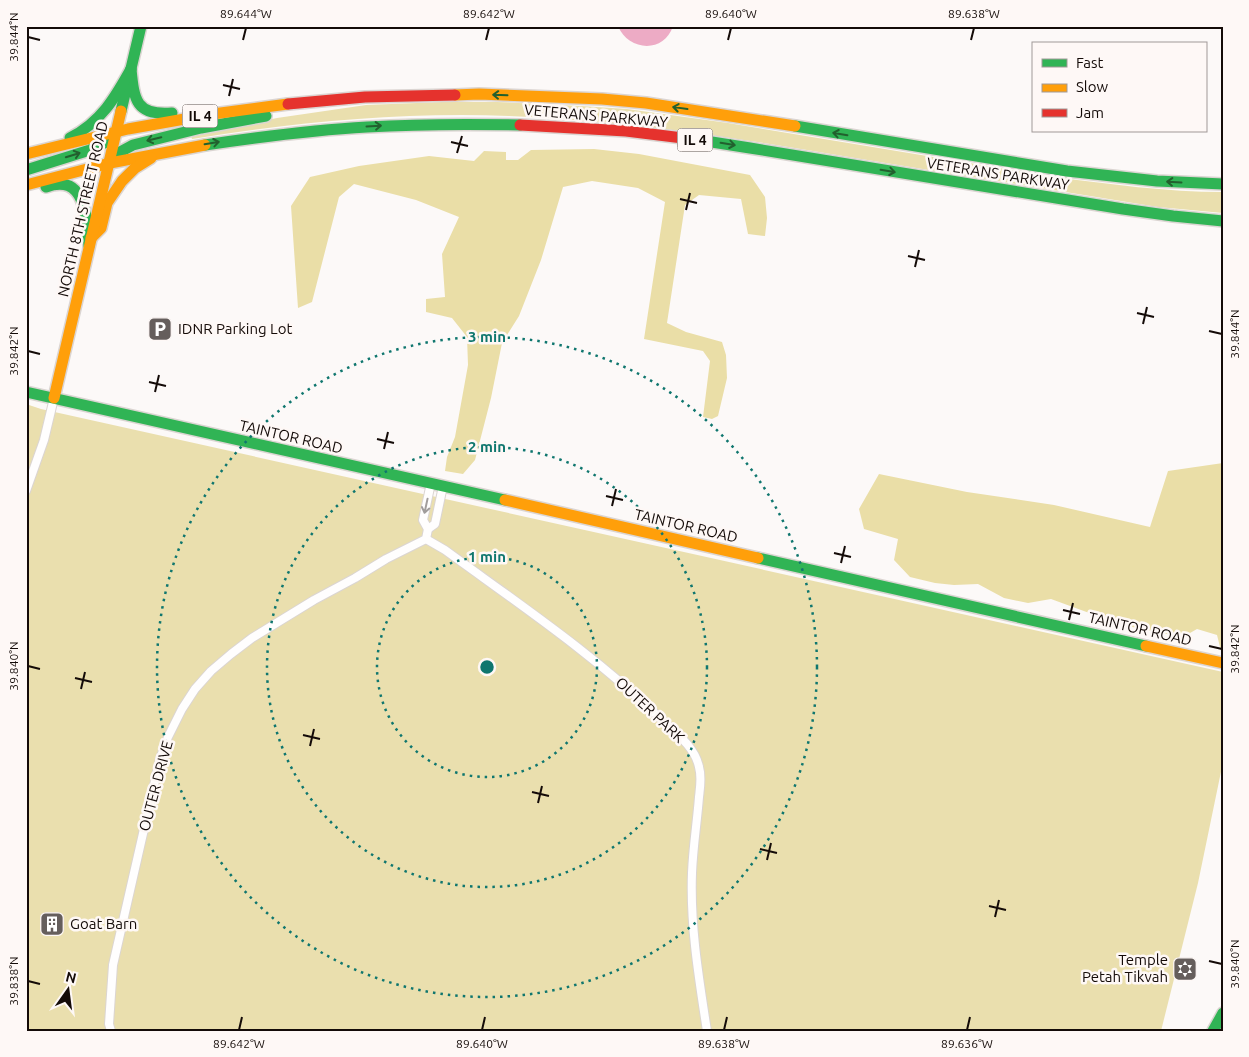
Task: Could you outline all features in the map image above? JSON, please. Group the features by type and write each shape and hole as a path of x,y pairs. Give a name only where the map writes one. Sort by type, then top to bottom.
{"main road":[{"name":"NORTH 8TH STREET ROAD","path":"54,398 141,26"},
{"path":"131,69 133,89 137,100 145,109 156,114 162,115 260,100 284,104"},
{"path":"39,150 80,133 98,119 116,96 131,69"},
{"name":"VETERANS PARKWAY","path":"26,154 116,132 213,114 284,104 384,96 522,95 646,103 1067,171 1157,181 1223,184"},
{"path":"109,163 118,154 133,145 201,128 292,111 302,102"},
{"name":"VETERANS PARKWAY","path":"26,184 164,151 268,136 355,127 445,123 540,125 621,131 710,142 1125,210 1223,221"},
{"path":"26,170 90,150 106,142 116,132"},
{"path":"90,242 101,228 107,203 122,181 144,161 164,151"},
{"path":"26,192 58,184 67,185 78,192 86,210 90,242"},
{"name":"TAINTOR ROAD","path":"26,392 1223,663"},
{"path":"1213,1031 1223,1013"}],"street":[{"path":"26,491 44,440 54,398"},
{"path":"426,539 428,528 423,520 431,483"},
{"path":"428,528 435,524 443,486"},
{"name":"OUTER DRIVE","path":"110,1028 113,965 160,759 168,737 182,709 195,689 211,671 252,638 386,559 426,539"},
{"name":"OUTER PARK","path":"426,539 445,550 598,664 641,700 687,744 693,753 699,767 700,783 692,876 693,922 698,978 707,1031"},
{"path":"102,1031 110,1028"}],"shaded area":[{"path":"618,26 673,26 662,41 646,46 630,40"},
{"path":"497,102 627,109 728,123 1054,177 1159,189 1223,192 1223,213 1158,207 722,137 594,121 469,115 390,117 310,123 192,139 191,136 277,118 366,105"},
{"path":"594,149 639,154 750,175 765,197 767,218 765,236 748,234 741,199 699,195 685,205 667,323 686,332 722,342 726,355 727,378 718,416 712,419 703,417 710,361 703,351 644,339 665,202 638,188 592,181 563,187 541,260 519,316 502,343 491,398 475,460 463,474 445,471 447,457 455,437 468,365 467,337 452,318 426,312 426,299 445,297 442,254 459,217 416,200 354,184 339,197 312,302 298,308 291,206 310,177 359,166 429,156 474,161 484,151 506,152 506,160 518,160 531,150"},
{"path":"26,404 41,409 1223,672 1223,762 1198,883 1161,1031 26,1031"},
{"path":"1223,463 1223,651 1221,651 1217,635 1197,629 1183,637 1122,625 1051,599 1028,603 1004,598 978,584 954,585 910,577 894,560 898,539 864,529 859,509 879,474 967,492 1054,505 1150,527 1168,471"}],"traffic: fast":[{"path":"121,111 141,26"},
{"path":"131,69 134,89 139,104 151,112 172,113"},
{"path":"70,138 81,132 99,117 113,99 131,69"},
{"path":"109,162 120,152 133,145 201,128 266,116"},
{"path":"205,145 286,134 367,127 405,125 520,125"},
{"path":"795,126 1067,171 1157,181 1223,184"},
{"path":"26,170 90,150 106,142 115,134"},
{"path":"699,140 1123,209 1223,221"},
{"path":"46,187 59,184 69,186 77,192 85,212 89,246"},
{"path":"26,392 505,500"},
{"path":"758,558 1146,646"},
{"path":"1213,1031 1223,1013"}],"traffic: slow":[{"path":"455,95 479,94 602,99 646,103 795,126"},
{"path":"26,154 128,129 213,114 288,104"},
{"path":"54,398 121,111"},
{"path":"26,185 110,163 205,145"},
{"path":"91,238 101,228 107,203 122,181 135,168 151,158"},
{"path":"505,500 758,558"},
{"path":"1146,646 1223,663"}],"traffic: jam":[{"path":"288,104 365,97 455,95"},
{"path":"520,125 626,131 699,140"}],"place":[{"name":"IDNR Parking Lot","path":"160,329"},
{"name":"Goat Barn","path":"52,924"},
{"name":"Temple Petah Tikvah","path":"1185,969"}]}
